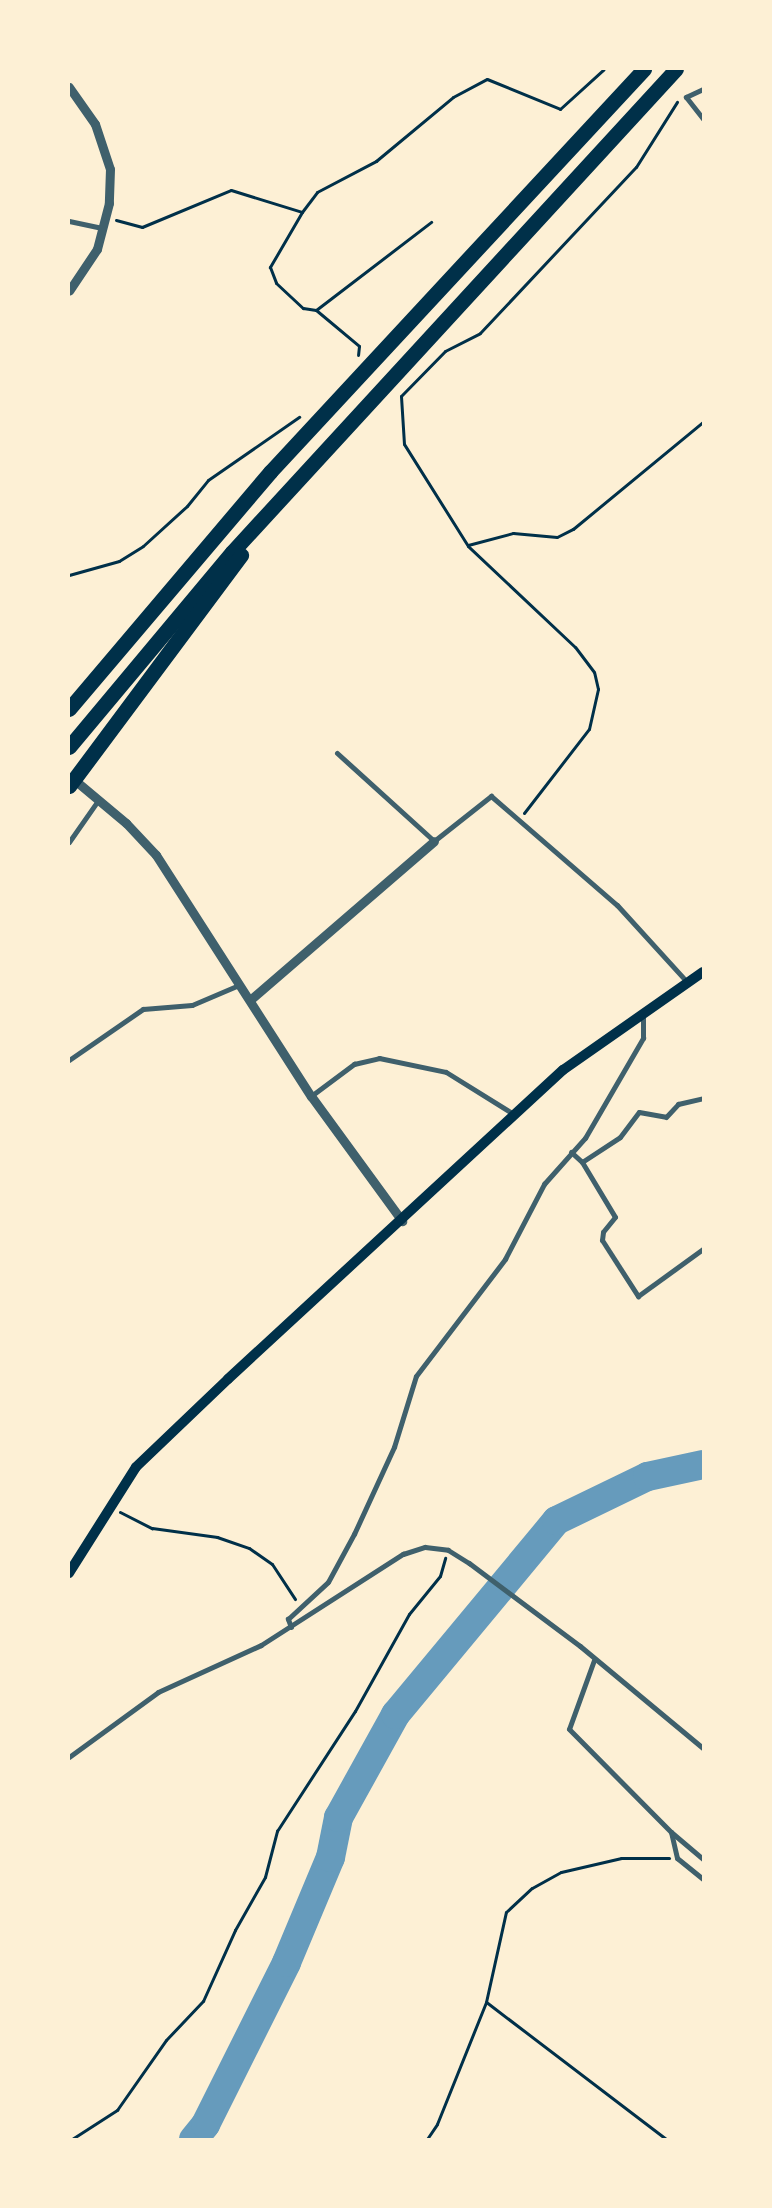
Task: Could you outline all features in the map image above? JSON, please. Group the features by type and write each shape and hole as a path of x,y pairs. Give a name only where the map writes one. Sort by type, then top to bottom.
{"highway":[{"path":"69,709 270,472 489,234 564,160 644,69"},
{"path":"69,747 120,682 287,491 510,252 676,69"},
{"path":"69,786 287,491"}],"main road":[{"path":"69,1573 109,1505 156,1448 562,1070 703,972"}],"street":[{"path":"69,87 105,145 110,169 104,228 92,261 69,292"},
{"path":"703,89 686,97 703,119"},
{"path":"69,222 104,228"},
{"path":"337,753 434,841"},
{"path":"69,776 100,799 156,856 311,1096 402,1221"},
{"path":"250,1000 434,841 491,796 617,905 688,983"},
{"path":"69,842 100,799"},
{"path":"69,1060 143,1009 192,1005 240,984"},
{"path":"292,1627 288,1619 328,1582 354,1534 394,1447 416,1376 505,1259 544,1184 585,1138 642,1038 643,1014"},
{"path":"311,1096 354,1064 379,1058 446,1072 515,1115"},
{"path":"582,1162 620,1137 639,1112 666,1117 678,1104 703,1098"},
{"path":"571,1152 582,1162 616,1217 603,1232 602,1240 638,1296 703,1249"},
{"path":"69,1757 158,1692 292,1627 403,1554 425,1547 448,1550 469,1563 580,1646 594,1660 703,1748"},
{"path":"594,1660 569,1729 671,1832 703,1859"},
{"path":"671,1832 676,1858 703,1880"}],"path":[{"path":"351,362 359,346 316,310 303,308 288,296 270,267 302,212 317,192 376,161 453,97 487,79 560,109 604,69"},
{"path":"520,821 541,786 578,748 589,729 596,681 575,647 468,546 404,444 401,396 445,351 480,333 636,168 666,115 686,97"},
{"path":"106,217 142,228 231,190 302,212"},
{"path":"316,310 431,222"},
{"path":"69,575 112,564 143,546 208,480 302,416"},
{"path":"468,546 513,533 557,536 573,529 703,422"},
{"path":"109,1505 152,1528 216,1537 249,1548 272,1564 296,1599 302,1594"},
{"path":"72,2139 117,2110 166,2040 203,2000 234,1930 266,1878 277,1831 355,1711 409,1614 440,1576 448,1550"},
{"path":"427,2139 438,2124 486,2002 506,1912 532,1888 561,1872 621,1858 676,1858"},
{"path":"486,2002 666,2139"}],"waterway":[{"path":"193,2139 205,2124 286,1962 330,1857 338,1817 395,1714 556,1520 647,1476 703,1464"}]}
